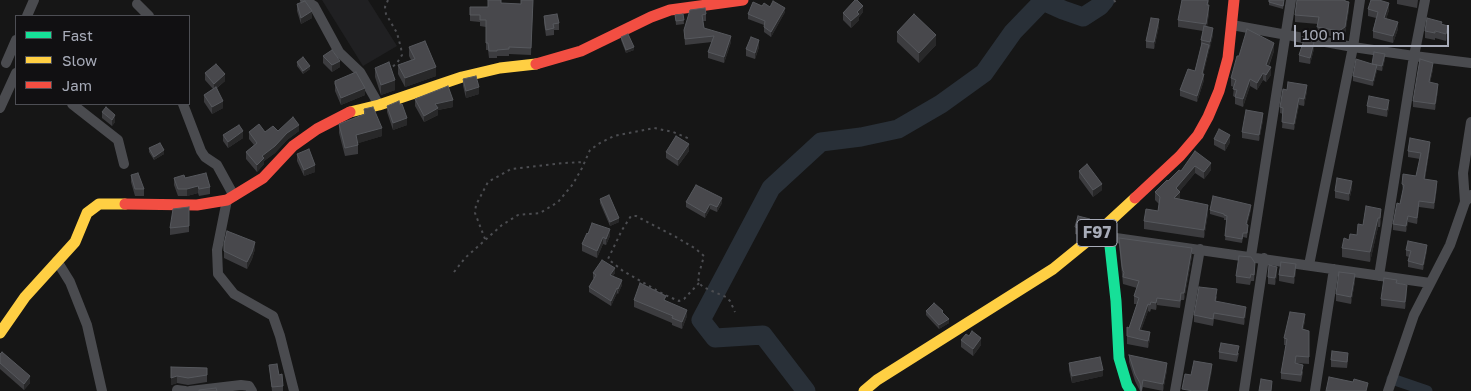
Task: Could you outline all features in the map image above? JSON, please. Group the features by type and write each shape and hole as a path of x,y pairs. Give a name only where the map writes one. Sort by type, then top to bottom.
{"street":[{"path":"27,15 34,0"},
{"path":"305,0 314,6 339,52 360,72 379,105"},
{"path":"0,333 25,297 75,242 87,213 99,204 197,205 230,198 263,178 293,146 317,129 351,112 379,105 462,77 500,68 540,64 581,51 650,16 670,10 744,0"},
{"name":"F97","path":"864,391 877,380 1053,269 1096,234 1180,156 1198,135 1208,118 1219,92 1228,58 1234,0"},
{"path":"1251,256 1292,0"},
{"path":"1309,265 1353,47 1360,0"},
{"path":"1379,276 1414,56 1425,0"},
{"path":"138,4 148,15"},
{"path":"1232,25 1353,47 1471,62"},
{"path":"15,42 3,62 15,68"},
{"path":"0,108 15,75"},
{"path":"73,105 118,140 124,164"},
{"path":"183,105 205,157 217,165 230,198 217,250 218,274 234,294 273,316 294,391"},
{"path":"1388,391 1414,315 1450,245 1468,198 1463,173 1471,122"},
{"path":"1096,234 1430,283"},
{"path":"1108,236 1116,301 1119,358 1127,385 1131,391"},
{"path":"1175,391 1200,249"},
{"path":"1244,391 1264,258"},
{"path":"57,261 70,282 87,325 102,391"},
{"path":"1315,391 1334,269"},
{"path":"190,391 241,385 249,386 252,391"}],"path":[{"path":"385,71 397,63 402,55 401,43 386,14 385,7 388,0"},
{"path":"454,272 465,258 502,225 518,215 540,213 558,202 573,184 590,150 600,143 614,136 654,128 673,132 690,139"},
{"path":"485,239 475,213 476,205 488,182 511,169 585,162"},
{"path":"699,283 684,300 679,301 623,271 608,259 631,216 636,216 676,237 704,256 698,277 699,283 730,301 735,312"}],"shaded area":[{"path":"322,0 368,0 397,46 363,66"}],"building":[{"path":"488,0 501,0 501,3 521,4 521,0 533,0 531,48 509,47 509,49 489,51 488,43 486,43 486,20 480,20 480,15 470,15 470,7 488,7"},
{"path":"855,0 863,6 857,12 859,14 851,21 843,13"},
{"path":"1182,0 1208,0 1206,24 1178,20"},
{"path":"1269,0 1284,0 1283,6 1269,2"},
{"path":"1297,0 1345,0 1349,2 1345,27 1339,31 1317,27 1319,17 1295,15"},
{"path":"1371,0 1389,3 1384,18 1398,22 1393,36 1373,31 1378,12 1368,9"},
{"path":"305,1 312,11 301,18 297,4"},
{"path":"773,1 785,8 771,32 764,27 765,21 748,14 753,2 762,6 764,3 770,7"},
{"path":"705,8 706,14 702,15 704,28 731,36 724,57 708,52 714,36 685,39 684,30 690,10"},
{"path":"557,14 559,23 553,24 554,28 546,30 544,16"},
{"path":"683,14 684,20 676,21 675,15"},
{"path":"914,14 936,35 919,53 897,32"},
{"path":"1151,18 1159,19 1154,42 1146,41"},
{"path":"1427,18 1442,22 1441,24 1448,26 1446,34 1425,31"},
{"path":"1204,26 1213,28 1210,42 1201,40"},
{"path":"1247,29 1274,43 1266,65 1271,67 1266,75 1263,73 1257,83 1250,79 1243,99 1235,97 1237,90 1233,89 1236,80 1231,78"},
{"path":"628,34 634,47 626,50 621,37"},
{"path":"751,37 759,40 755,53 746,49"},
{"path":"1304,40 1314,42 1310,58 1299,55"},
{"path":"425,41 436,67 405,78 398,65 415,59 409,47"},
{"path":"1202,43 1209,45 1202,74 1204,74 1197,96 1180,90 1188,69 1195,71"},
{"path":"332,50 340,61 332,65 323,56"},
{"path":"1374,52 1385,54 1382,66 1377,65 1373,81 1353,76 1356,59 1372,64"},
{"path":"303,57 310,66 303,71 297,62"},
{"path":"1420,59 1433,63 1429,82 1438,84 1435,104 1413,101"},
{"path":"389,62 395,80 381,85 375,68"},
{"path":"216,64 225,74 214,84 205,73"},
{"path":"356,72 365,88 341,98 335,81"},
{"path":"476,76 479,87 466,91 463,79"},
{"path":"1288,82 1307,85 1304,99 1299,98 1294,124 1282,122 1283,108 1280,107 1283,89 1287,90"},
{"path":"448,86 453,100 435,104 438,108 424,116 415,99"},
{"path":"216,87 223,101 212,107 204,95"},
{"path":"1369,96 1389,100 1387,110 1367,106"},
{"path":"399,101 407,118 393,123 387,106"},
{"path":"106,107 115,115 112,120 102,112"},
{"path":"373,107 382,128 356,135 358,145 345,148 339,124 365,114 364,109"},
{"path":"1246,110 1263,113 1259,135 1242,132"},
{"path":"293,117 299,125 287,133 262,156 264,158 257,165 246,152 257,143 249,132 259,124 265,132 273,126 278,131"},
{"path":"239,125 243,131 228,142 223,135"},
{"path":"1219,129 1230,135 1225,144 1214,139"},
{"path":"676,136 689,144 678,160 666,152"},
{"path":"1410,138 1430,142 1424,179 1437,181 1434,203 1419,201 1417,218 1408,216 1406,226 1393,224 1397,203 1400,204 1404,185 1402,184 1403,174 1416,176 1421,153 1408,151"},
{"path":"160,143 164,150 154,157 149,148"},
{"path":"309,149 315,165 304,170 297,154"},
{"path":"1195,151 1211,163 1204,172 1195,166 1176,188 1180,192 1174,198 1208,205 1204,230 1144,221 1146,209 1158,211 1160,197 1155,192 1179,170 1181,171"},
{"path":"1087,164 1102,184 1093,190 1079,171"},
{"path":"138,173 144,189 135,189 131,175"},
{"path":"206,173 210,187 199,189 198,186 178,189 174,178 184,175 185,178"},
{"path":"1337,178 1352,181 1349,194 1335,191"},
{"path":"696,185 722,198 717,207 710,204 705,213 686,202"},
{"path":"609,195 619,218 610,222 600,199"},
{"path":"1213,196 1251,205 1246,224 1248,225 1247,233 1243,233 1242,239 1225,236 1227,216 1210,210"},
{"path":"1366,206 1381,209 1370,252 1342,248 1344,238 1349,240 1350,234 1357,235 1358,224 1363,225"},
{"path":"189,207 189,226 170,228 173,209"},
{"path":"1078,216 1090,219 1079,228 1075,227"},
{"path":"592,223 610,229 606,239 603,237 597,251 582,244"},
{"path":"227,231 255,242 247,262 224,251"},
{"path":"1119,238 1192,248 1184,293 1181,293 1180,301 1157,298 1156,303 1151,302 1150,305 1148,304 1139,330 1150,332 1148,341 1127,336 1127,327 1129,328 1139,298 1134,296 1139,281 1123,277 1124,272"},
{"path":"1408,241 1427,245 1423,265 1408,261 1411,251 1406,250"},
{"path":"1239,256 1251,257 1255,263 1254,275 1251,274 1250,278 1236,276"},
{"path":"602,260 615,268 610,275 622,280 611,301 589,287 596,275 593,273"},
{"path":"1281,262 1296,264 1294,277 1279,275"},
{"path":"1269,265 1277,267 1275,278 1268,277"},
{"path":"1339,272 1355,274 1351,297 1336,294"},
{"path":"1384,278 1397,280 1396,283 1407,285 1405,302 1381,299"},
{"path":"640,283 666,296 664,300 687,310 682,322 672,318 673,316 634,300"},
{"path":"1199,287 1217,289 1215,301 1246,307 1244,318 1214,313 1213,319 1194,315"},
{"path":"934,303 949,319 939,325 926,311"},
{"path":"1290,312 1305,314 1302,329 1309,331 1309,357 1296,356 1295,363 1303,365 1301,375 1281,373 1287,339 1284,338"},
{"path":"972,331 981,338 973,349 961,340 966,334 969,336"},
{"path":"1221,343 1239,346 1237,355 1219,352"},
{"path":"1332,351 1348,353 1347,362 1331,360"},
{"path":"2,352 30,376 24,384 0,363 0,354"},
{"path":"1129,355 1167,363 1163,384 1143,380 1141,391 1140,383"},
{"path":"1100,357 1103,370 1072,376 1069,363"},
{"path":"1194,361 1212,364 1207,391 1182,389 1185,374 1191,375"},
{"path":"277,364 279,375 282,374 283,386 272,387 269,365"},
{"path":"171,367 207,368 207,375 171,378"},
{"path":"1329,377 1353,382 1354,379 1368,383 1366,391 1326,391"},
{"path":"1261,379 1272,381 1271,391 1259,391"},
{"path":"216,388 217,391 199,391 199,390"}],"waterway":[{"path":"806,391 763,335 715,338 701,320 771,188 821,142 861,137 898,129 941,104 984,73 1013,32 1043,1 1083,17 1100,6 1105,0"},
{"path":"1392,379 1427,391"}],"traffic: fast":[{"path":"1096,234 1109,237 1116,301 1119,358 1127,385 1131,391"}],"traffic: slow":[{"path":"350,112 379,105 462,77 500,68 536,64"},
{"path":"864,391 877,380 1053,269 1096,234 1135,198"},
{"path":"0,333 25,297 75,242 87,213 99,204 125,204"}],"traffic: jam":[{"path":"536,64 581,51 651,17 670,10 743,0"},
{"path":"1135,198 1180,156 1198,135 1208,117 1219,91 1228,58 1234,0"},
{"path":"125,204 197,205 227,200 263,178 293,146 317,129 350,112"}]}
